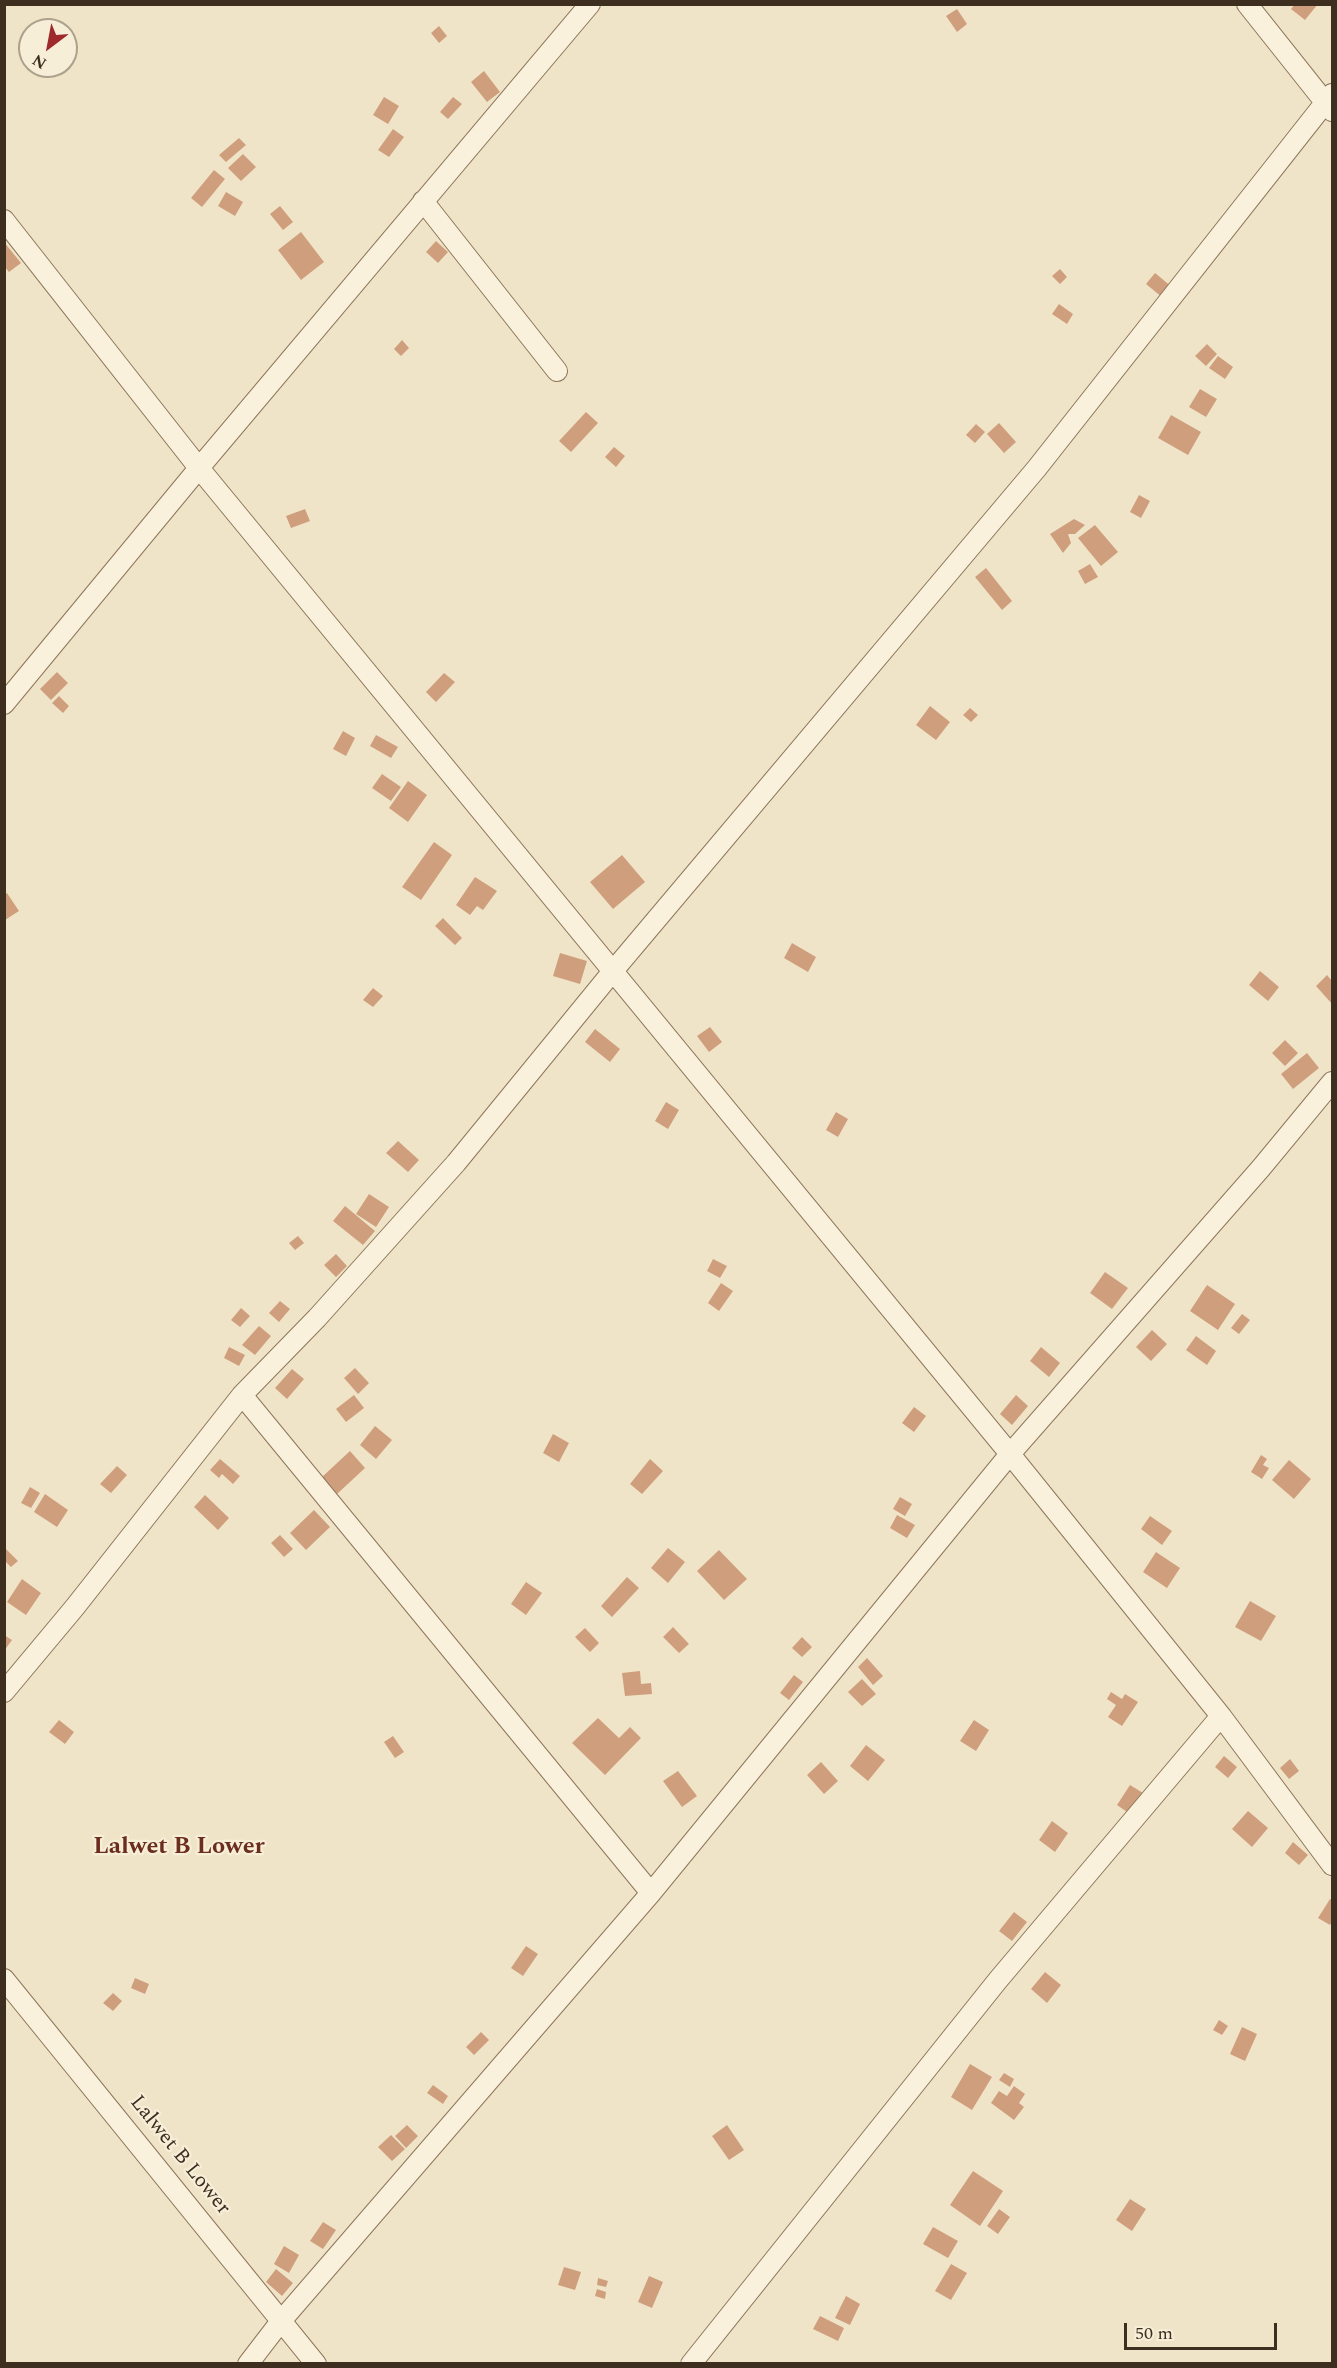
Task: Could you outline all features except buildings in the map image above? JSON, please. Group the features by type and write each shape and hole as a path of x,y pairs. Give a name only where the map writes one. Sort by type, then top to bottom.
{"street":[{"path":"4,705 199,468 590,4"},
{"path":"4,1692 75,1607 242,1395 317,1318 456,1163 613,971 1037,468 1330,103 1247,4"},
{"path":"423,201 557,371"},
{"path":"4,220 199,468 1010,1454 1221,1716 1332,1865"},
{"path":"248,2364 281,2321 651,1893 1010,1454 1261,1168 1332,1082"},
{"path":"242,1395 651,1893"},
{"path":"691,2364 998,1980 1221,1716"},
{"name":"Lalwet B Lower","path":"4,1979 316,2364"}],"district":[{"name":"Lalwet B Lower","path":"179,1848"}]}
